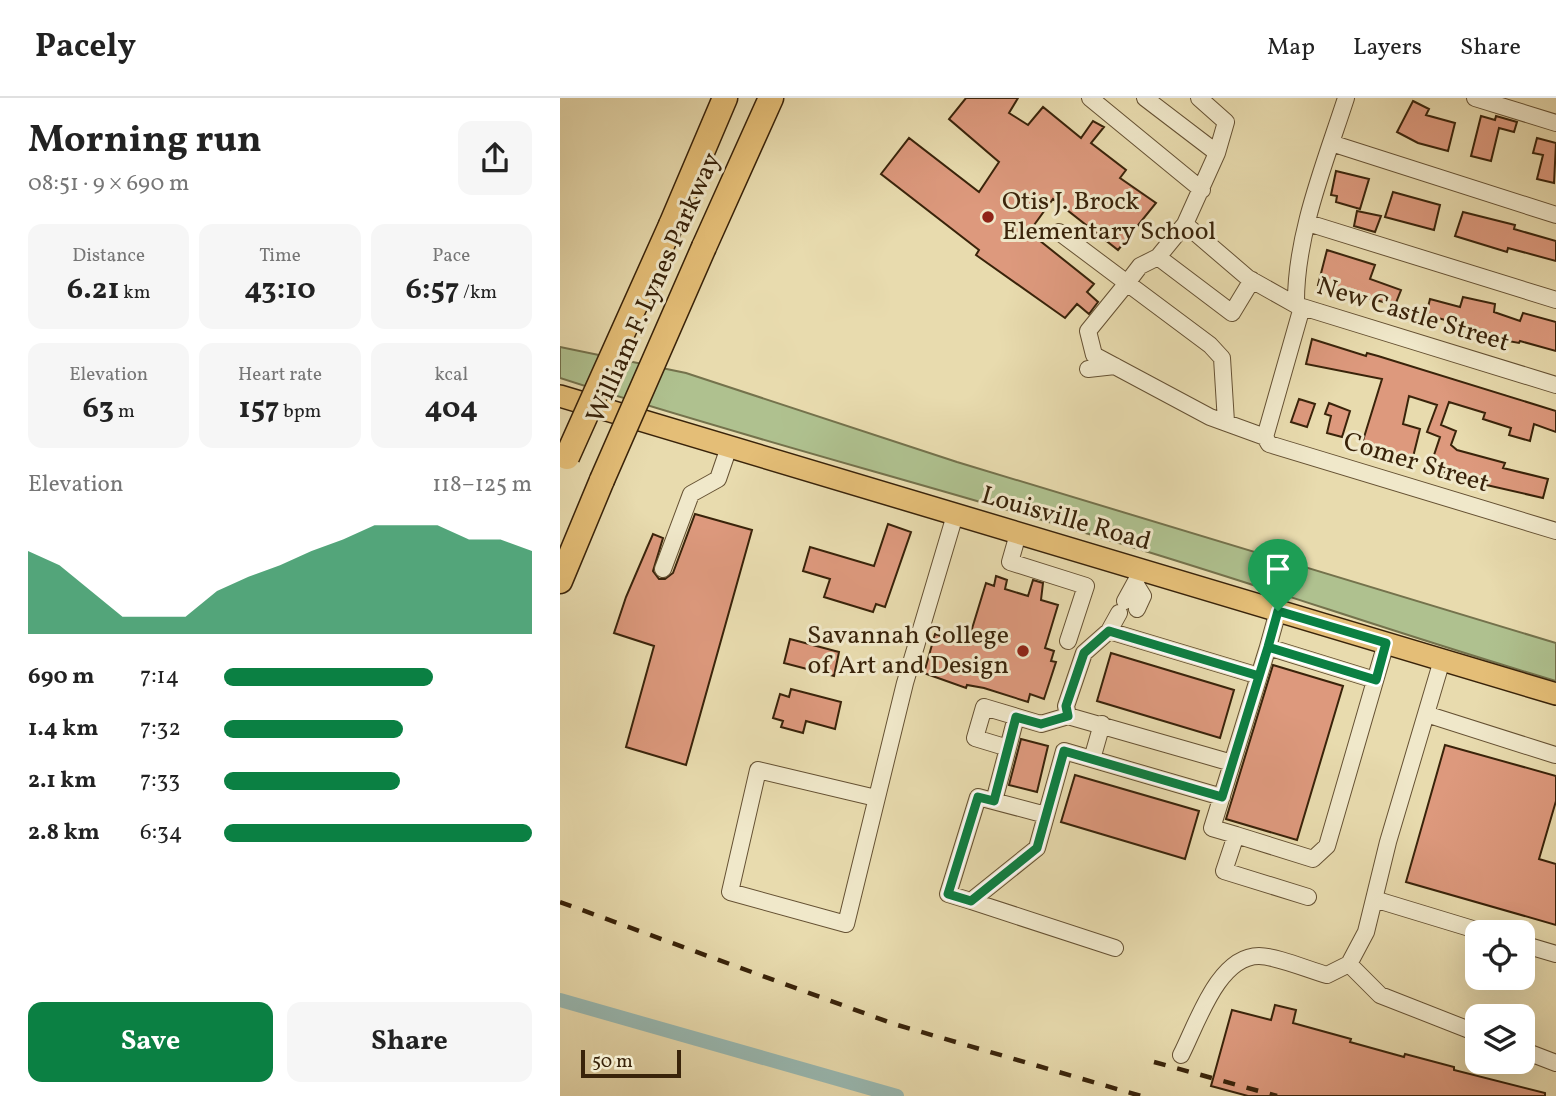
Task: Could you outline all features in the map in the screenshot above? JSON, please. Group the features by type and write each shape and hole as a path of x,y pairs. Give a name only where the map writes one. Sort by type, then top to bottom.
{"highway":[{"name":"William F. Lynes Parkway","path":"563,464 725,98"},
{"name":"William F. Lynes Parkway","path":"560,581 771,98"}],"main road":[{"name":"Louisville Road","path":"560,396 1018,534 1138,576 1278,611 1556,694"}],"street":[{"path":"1090,98 1202,190"},
{"path":"1145,98 1217,153"},
{"path":"1127,283 1140,266 1158,257 1185,224 1217,153 1226,122 1199,98"},
{"path":"1265,437 1299,306 1296,277 1308,223 1346,98"},
{"path":"1475,98 1556,123"},
{"path":"1331,143 1556,215"},
{"path":"1308,223 1556,300"},
{"name":"New Castle Street","path":"1185,224 1252,280 1299,306 1556,385"},
{"path":"1059,232 1210,345 1222,358 1226,422"},
{"path":"1158,257 1232,313 1252,280"},
{"name":"Comer Street","path":"1127,283 1088,331 1094,355 1226,422 1265,437 1269,444 1556,531"},
{"path":"1088,369 1115,366"},
{"path":"663,569 691,494 719,479 729,447"},
{"path":"876,798 758,770 730,892 846,925 905,683 955,515"},
{"path":"1018,534 1010,562 1086,586 1068,640"},
{"path":"1068,716 1066,706 1084,653 1117,633 1128,611 1138,576"},
{"path":"1278,611 1212,828 1313,859 1327,846 1386,643"},
{"path":"1117,633 1259,676"},
{"path":"1268,647 1376,680"},
{"path":"1181,1055 1217,980 1235,963 1258,956 1327,975 1349,964 1366,932 1442,660"},
{"path":"1008,748 975,738 984,707 1041,724 1068,716 1232,763"},
{"path":"1426,714 1556,755"},
{"path":"994,801 1016,717"},
{"path":"1092,759 1102,724"},
{"path":"971,901 1037,848 1064,751 1222,797"},
{"path":"1046,815 978,797 948,894 1115,948"},
{"path":"1236,835 1224,871 1308,898"},
{"path":"1374,899 1465,927"},
{"path":"1535,948 1556,954"},
{"path":"1349,964 1380,995 1465,1028"},
{"path":"1535,1055 1556,1063"}],"green space":[{"path":"560,347 686,373 957,462 1556,643 1556,681 1159,555 560,378"}],"building":[{"name":"Otis J. Brock Elementary School","path":"966,98 1018,98 1009,113 1028,125 1043,107 1081,138 1093,121 1104,127 1091,143 1126,170 1120,178 1156,203 1118,250 1053,199 1029,232 1094,284 1087,292 1098,302 1089,314 1077,304 1065,318 976,255 979,250 881,174 909,138 979,192 999,162 949,119"},
{"path":"1413,101 1429,109 1426,115 1455,123 1448,151 1418,143 1397,132"},
{"path":"1481,116 1495,120 1496,116 1517,122 1514,132 1499,128 1491,161 1471,156"},
{"path":"1537,138 1556,143 1554,183 1537,179 1543,155 1533,153"},
{"path":"1336,171 1369,179 1360,209 1336,202 1337,196 1331,195"},
{"path":"1393,192 1440,205 1434,230 1385,217"},
{"path":"1357,211 1381,216 1375,232 1354,226"},
{"path":"1463,212 1515,225 1514,229 1556,241 1556,261 1508,248 1507,252 1455,236"},
{"path":"1327,250 1375,265 1370,279 1401,290 1395,305 1318,285"},
{"path":"1463,297 1495,304 1494,312 1520,321 1523,313 1556,322 1556,351 1520,341 1497,339 1498,335 1456,326 1457,323 1426,315 1430,299 1460,307"},
{"path":"1312,339 1366,356 1367,353 1378,356 1556,411 1556,432 1534,424 1530,441 1509,435 1511,428 1483,419 1485,413 1449,402 1441,425 1456,431 1451,445 1457,450 1505,463 1503,468 1548,479 1543,498 1482,484 1430,467 1440,437 1427,432 1437,405 1409,396 1403,424 1420,429 1412,461 1361,447 1382,379 1306,364"},
{"path":"1299,399 1315,404 1307,427 1291,422"},
{"path":"1329,403 1350,411 1342,437 1327,433 1331,416 1325,414"},
{"path":"695,514 752,530 686,765 626,747 654,646 614,633 653,534 663,538 653,571 659,579 665,579 673,573"},
{"path":"888,524 911,532 885,607 876,604 873,612 824,597 830,579 803,571 810,547 874,566"},
{"path":"996,576 1007,580 1005,589 1028,596 1033,580 1043,583 1041,600 1058,605 1045,648 1054,651 1051,661 1056,662 1044,699 1030,694 1028,702 984,688 967,685 966,688 924,673 935,634 967,645 986,583 994,586"},
{"path":"790,639 839,652 834,676 784,663"},
{"path":"1111,653 1234,690 1220,738 1097,701"},
{"path":"1273,665 1343,686 1297,840 1226,819"},
{"path":"791,689 841,702 835,729 806,721 803,733 781,727 783,721 773,718 780,694 789,697"},
{"path":"1021,739 1048,746 1037,792 1009,785"},
{"path":"1445,745 1556,776 1556,801 1539,859 1556,864 1556,925 1406,882"},
{"path":"1075,775 1199,811 1185,859 1061,822"},
{"path":"1275,1005 1296,1010 1293,1023 1404,1057 1405,1054 1454,1067 1454,1070 1465,1074 1545,1093 1545,1096 1248,1096 1211,1086 1232,1010 1271,1020"}],"waterway":[{"path":"560,1000 897,1096"}],"railway":[{"path":"560,902 894,1024 1141,1096"},
{"path":"1154,1062 1277,1096"}],"place":[{"name":"Otis J. Brock Elementary School","path":"988,217"},
{"name":"Savannah College of Art and Design","path":"1023,651"}],"route":[{"path":"1278,611 1273,631 1268,647 1232,763 1222,797 1064,751 1037,848 971,901 948,894 978,797 994,801 1016,717 1041,724 1068,716 1066,706 1084,653 1109,631 1259,676 1268,647 1376,680 1386,643 1278,611"}]}
